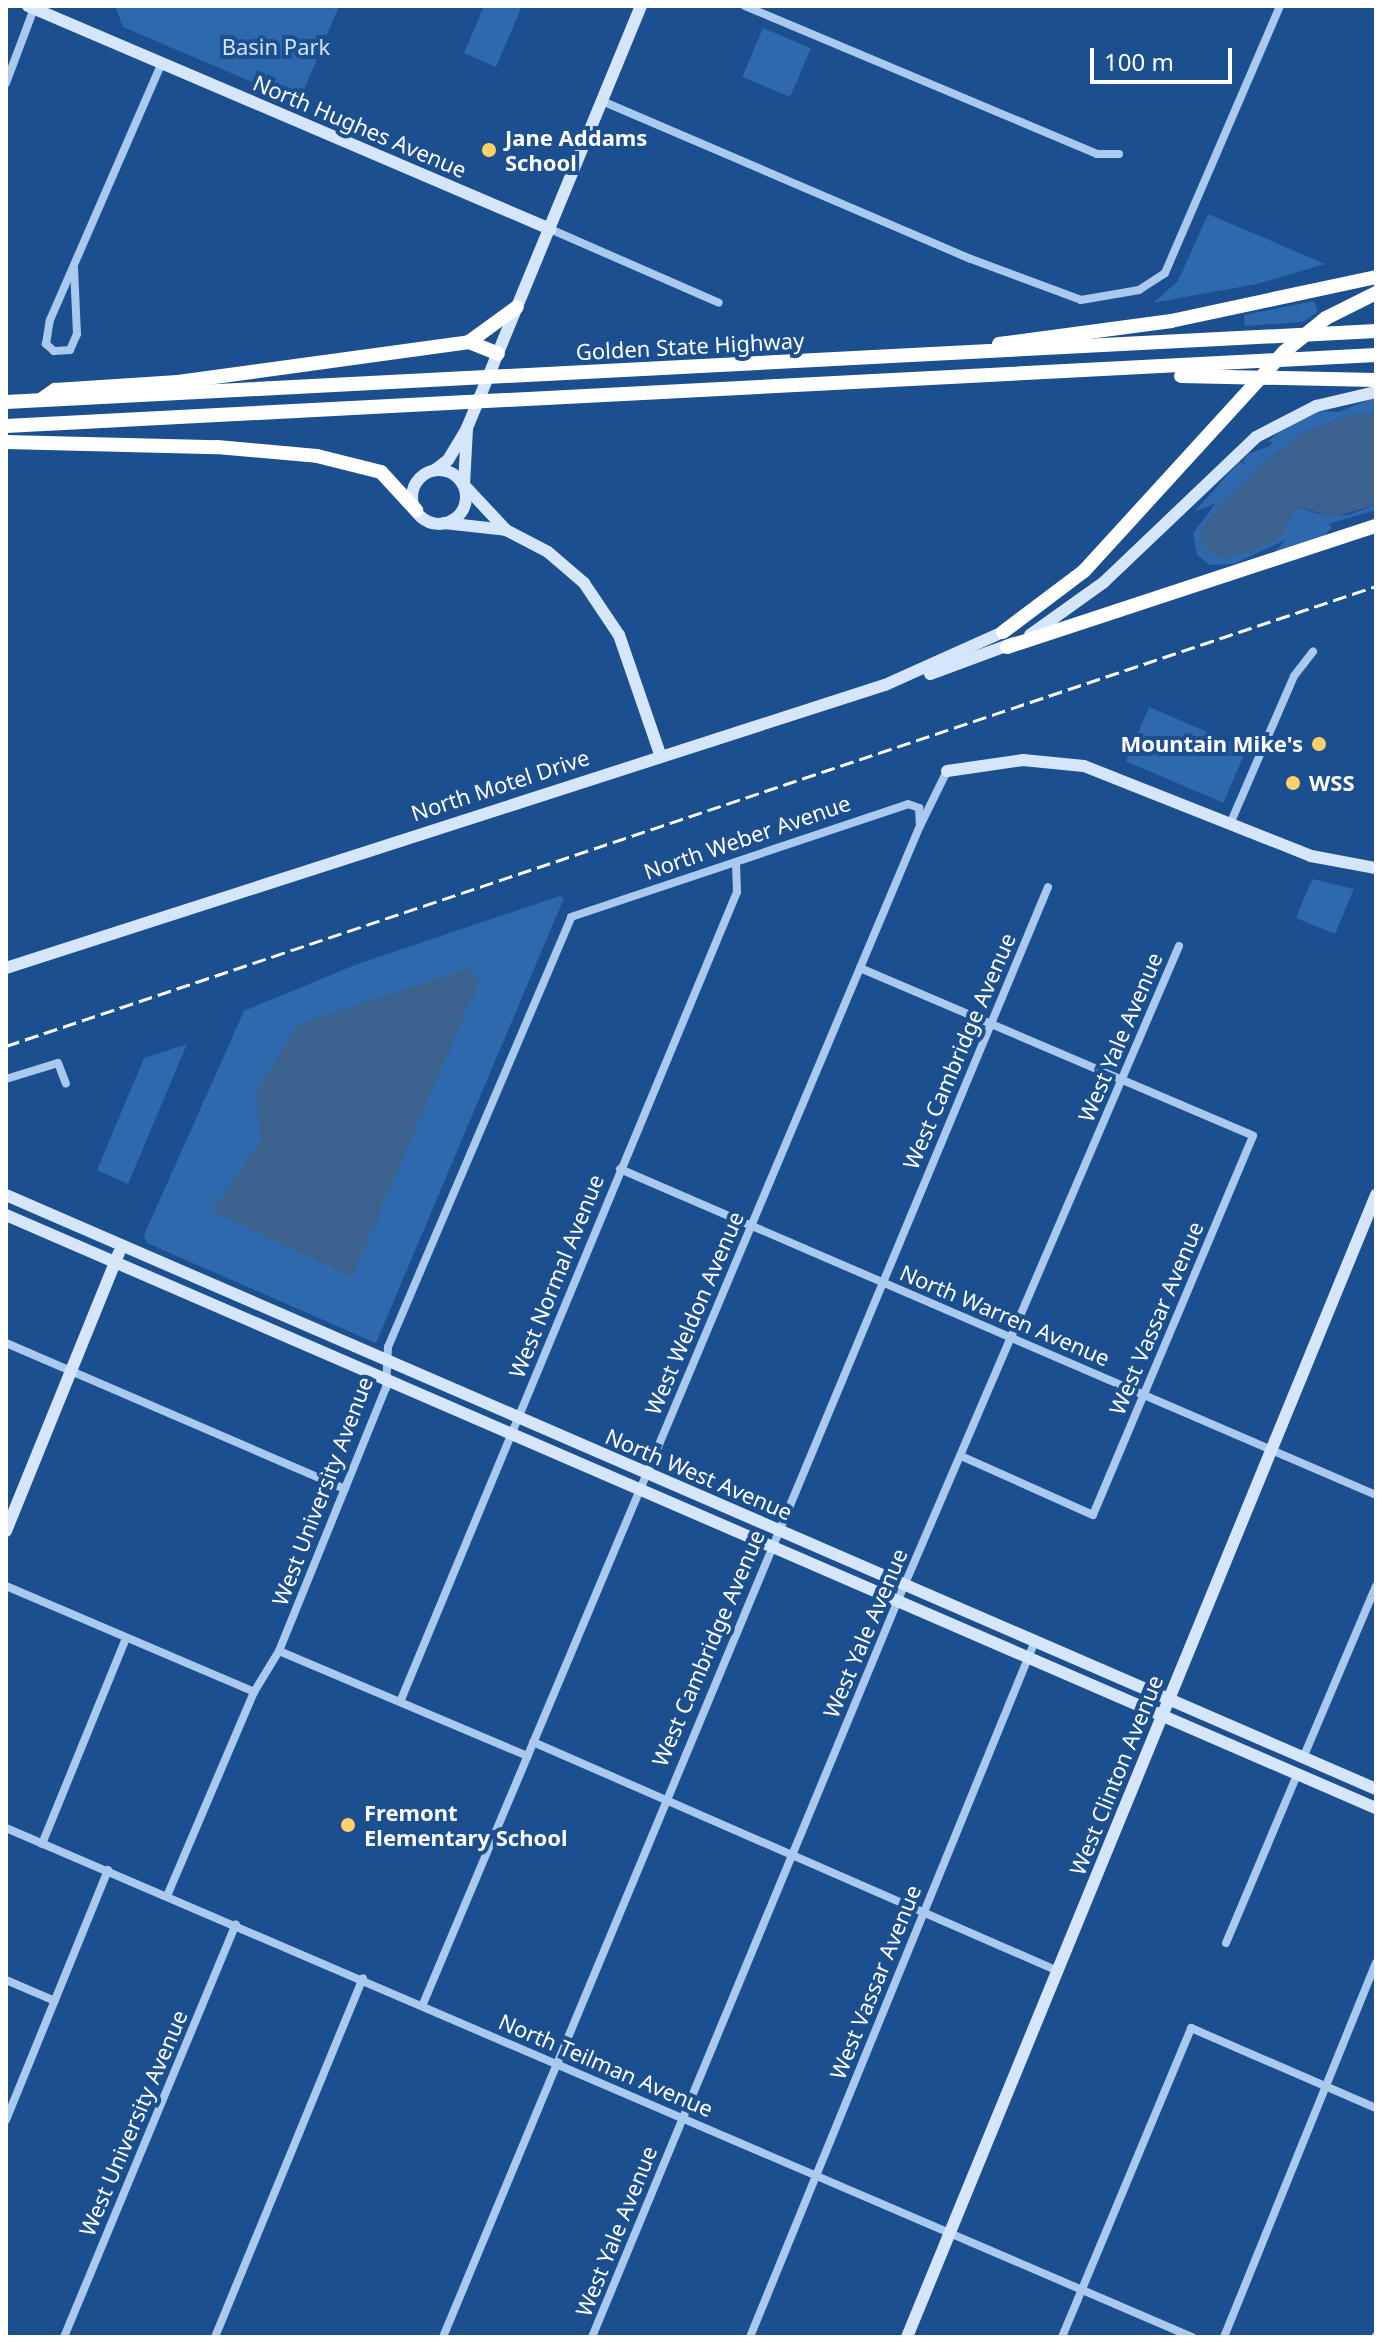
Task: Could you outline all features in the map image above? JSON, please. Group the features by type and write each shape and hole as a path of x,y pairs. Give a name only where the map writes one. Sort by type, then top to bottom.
{"highway":[{"path":"894,358 1171,321 1376,277"},
{"path":"1005,640 1084,571 1284,352 1326,318 1376,293"},
{"path":"39,401 55,390 178,382 469,342 517,307"},
{"name":"Golden State Highway","path":"6,401 456,381 1274,339 1376,331"},
{"path":"469,342 498,354"},
{"name":"Golden State Highway","path":"6,426 1071,372 1251,369 1307,360 1376,355"},
{"path":"1251,369 1274,376 1376,380"},
{"path":"6,442 217,447 317,456 381,472 416,510"},
{"path":"1005,640 1376,526"}],"main road":[{"path":"506,530 428,521 416,510 415,485 448,460 467,428 641,6"},
{"name":"North Hughes Avenue","path":"32,7 550,229"},
{"name":"North Motel Drive","path":"6,968 660,754 897,680 1005,640 1086,598 1256,437 1316,406 1376,392"},
{"path":"444,523 463,509 467,428"},
{"path":"435,470 452,473 506,530 561,561 601,605 619,635 660,754"},
{"path":"947,771 1000,762 1063,762 1115,775 1311,856 1376,868"},
{"name":"North West Avenue","path":"6,1195 1376,1789"},
{"name":"West Clinton Avenue","path":"907,2337 1160,1716 1371,1227 1363,1218 1376,1195"},
{"path":"6,1202 33,1206"},
{"name":"North West Avenue","path":"6,1215 641,1487 1376,1808"},
{"path":"6,1531 123,1245"}],"street":[{"path":"745,6 1097,154 1119,154"},
{"path":"602,101 971,259 1081,300 1156,284 1173,259 1280,6"},
{"path":"6,83 32,7"},
{"path":"74,268 77,334 70,350 54,351 46,344 50,320 162,62"},
{"name":"North Hughes Avenue","path":"550,229 719,303"},
{"path":"1230,824 1294,676 1313,652"},
{"name":"West Weldon Avenue","path":"423,2004 920,826 947,771"},
{"name":"North Weber Avenue","path":"571,917 908,804 919,808 920,826"},
{"name":"West Normal Avenue","path":"400,1702 737,892 736,864"},
{"name":"West Cambridge Avenue","path":"443,2337 880,1281 1048,887"},
{"name":"West University Avenue","path":"167,1896 254,1692 279,1651 387,1378 388,1347 571,917"},
{"name":"West Yale Avenue","path":"592,2337 898,1600 1179,946"},
{"path":"860,968 1121,1080"},
{"path":"6,1079 58,1063 66,1084"},
{"name":"West Vassar Avenue","path":"961,1456 1093,1515 1253,1136 1121,1080"},
{"name":"North Warren Avenue","path":"620,1169 1376,1495"},
{"path":"6,1343 345,1489"},
{"path":"6,1586 254,1692"},
{"path":"1303,1758 1376,1586"},
{"path":"42,1844 126,1638"},
{"name":"West Vassar Avenue","path":"750,2337 921,1913 1035,1641"},
{"path":"279,1651 528,1756"},
{"path":"533,1742 1058,1971"},
{"path":"1226,1943 1297,1775"},
{"name":"North Teilman Avenue","path":"6,1828 363,1978 555,2064 818,2174 1192,2337"},
{"path":"6,2120 108,1870"},
{"name":"West University Avenue","path":"64,2337 236,1924"},
{"path":"1224,2337 1376,1963"},
{"path":"215,2337 363,1978"},
{"path":"6,1980 55,2001"},
{"path":"1062,2337 1191,2028 1376,2108"}],"green space":[{"name":"Basin Park","path":"115,6 339,6 299,102 123,27"},
{"path":"484,6 522,6 496,67 464,53"},
{"path":"763,28 811,48 790,97 742,77"},
{"path":"1208,214 1325,264 1257,284 1153,303 1178,281"},
{"path":"1314,301 1318,312 1302,322 1245,326 1244,315"},
{"path":"1376,397 1376,413 1349,416 1304,432 1262,464 1206,522 1287,526 1295,506 1318,514 1348,515 1376,505 1376,510 1328,524 1332,527 1323,537 1275,552 1285,540 1234,564 1210,565 1197,555 1193,533 1216,503 1194,512 1239,462 1246,464 1243,461 1248,454 1270,446 1273,441 1267,442 1284,428 1319,411 1338,412"},
{"path":"1149,707 1247,748 1224,803 1126,761"},
{"path":"1312,879 1354,889 1335,934 1296,918"},
{"path":"560,896 564,898 376,1343 147,1243 144,1235 244,1011 355,965"},
{"path":"187,1044 128,1184 97,1170 144,1058"}],"shaded area":[{"path":"1376,413 1376,505 1332,517 1296,506 1281,537 1271,544 1225,559 1205,549 1200,536 1206,522 1262,464 1304,432 1349,416"},
{"path":"466,969 480,978 352,1277 211,1211 261,1141 256,1093 297,1025"}],"railway":[{"path":"6,1046 1376,586"}],"place":[{"name":"Jane Addams School","path":"489,150"},
{"name":"Mountain Mike's","path":"1319,744"},
{"name":"WSS","path":"1293,783"},
{"name":"Fremont Elementary School","path":"348,1825"}]}
